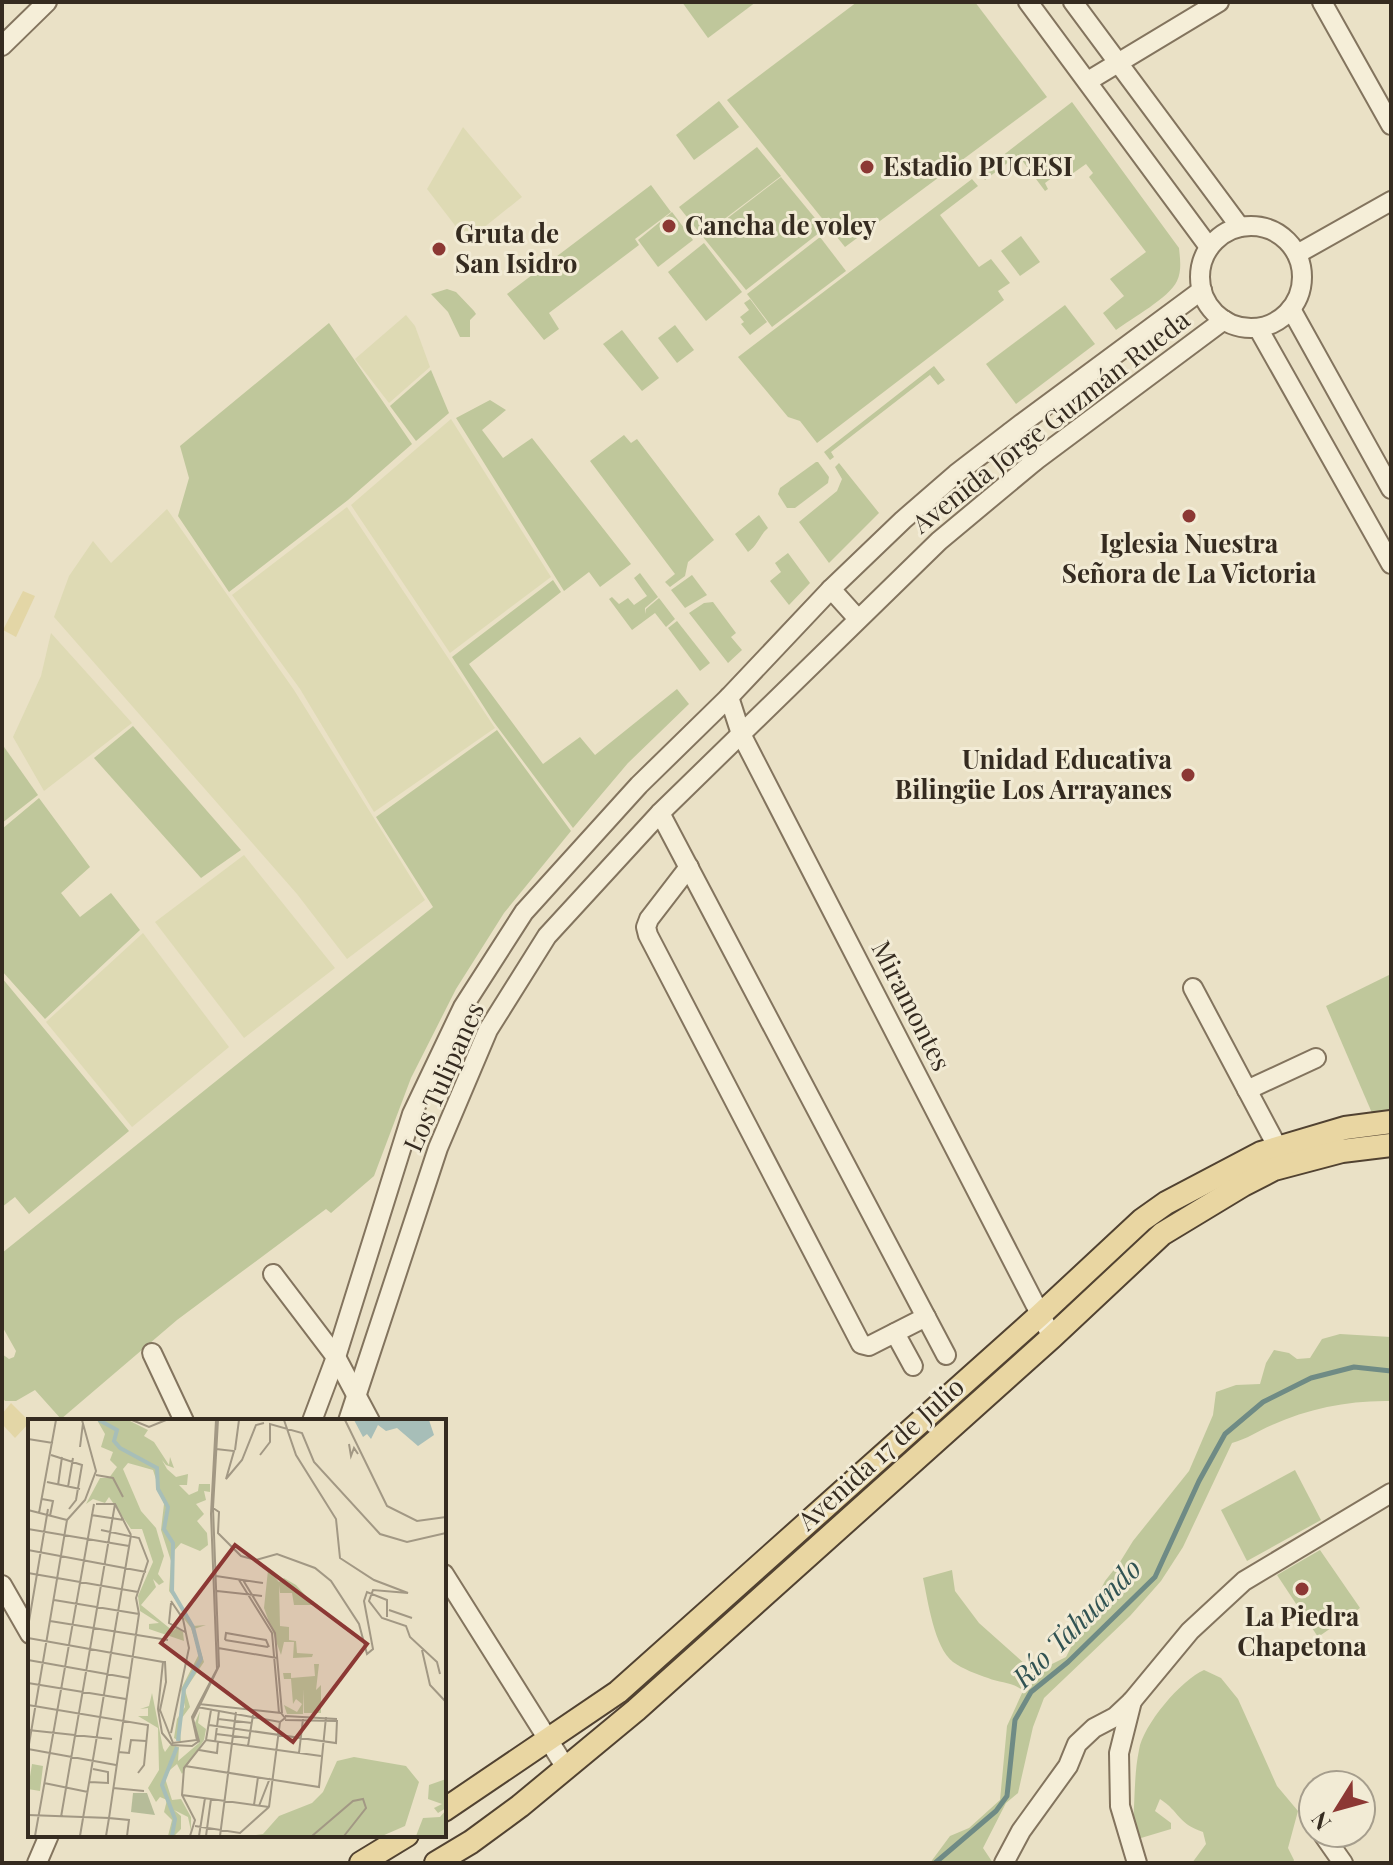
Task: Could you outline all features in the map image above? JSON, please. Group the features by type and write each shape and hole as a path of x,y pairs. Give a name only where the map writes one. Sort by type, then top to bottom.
{"main road":[{"name":"Avenida 17 de Julio","path":"446,1809 618,1692 1142,1220 1166,1203 1261,1153 1345,1128 1391,1122"},
{"name":"Avenida 17 de Julio","path":"436,1863 471,1842 636,1710 1052,1337 1162,1234 1274,1169 1342,1151 1391,1145"},
{"path":"361,1863 404,1837"}],"street":[{"path":"2,46 47,2"},
{"path":"1028,2 1209,247"},
{"path":"1073,2 1240,227"},
{"path":"1088,81 1219,2"},
{"path":"1322,2 1391,125"},
{"path":"1297,254 1391,201"},
{"path":"1240,227 1270,229 1283,237 1297,254 1302,279 1299,295 1291,309 1282,318 1258,328 1246,328 1224,320 1213,311 1202,290 1200,274 1209,247 1218,238 1240,227"},
{"name":"Avenida Jorge Guzmán Rueda","path":"729,697 831,589 956,474 1202,290"},
{"path":"1291,309 1391,489"},
{"name":"Avenida Jorge Guzmán Rueda","path":"741,734 939,541 1035,461 1224,320"},
{"path":"1258,328 1391,564"},
{"path":"1011,432 1035,461"},
{"path":"831,589 858,619"},
{"name":"Miramontes","path":"729,697 741,734 1052,1337"},
{"name":"Los Tulipanes","path":"313,1419 336,1357 412,1114 463,1007 524,912 639,785 729,697"},
{"name":"Los Tulipanes","path":"349,1419 438,1148 488,1030 547,936 660,813 741,734"},
{"path":"660,813 946,1355"},
{"path":"689,867 649,919 646,927 648,935 861,1344 869,1346 926,1317"},
{"path":"1193,988 1278,1148"},
{"path":"1247,1090 1316,1058"},
{"path":"273,1274 336,1357 369,1419"},
{"path":"895,1333 913,1366"},
{"path":"152,1353 178,1419"},
{"path":"1004,1863 1021,1831 1068,1766 1077,1744 1132,1701 1190,1631 1244,1581 1391,1493"},
{"path":"446,1577 566,1768"},
{"path":"2,1585 28,1630"},
{"path":"1132,1701 1119,1753 1120,1806 1137,1863"},
{"path":"37,1863 48,1837"}],"shaded area":[{"path":"463,127 522,197 467,241 427,189"},
{"path":"406,315 415,326 430,367 389,403 355,359"},
{"path":"451,419 551,577 450,653 351,505"},
{"path":"347,507 495,728 374,812 300,689 232,595"},
{"path":"167,509 294,690 425,900 347,959 297,894 54,617 69,576 93,541 111,563"},
{"path":"51,633 132,723 44,791 13,737 41,676"},
{"path":"244,855 335,968 244,1038 155,922"},
{"path":"143,933 229,1047 132,1127 46,1022"}],"green space":[{"path":"682,2 756,2 708,38"},
{"name":"Estadio PUCESI","path":"857,2 975,2 1047,97 845,247 727,100"},
{"path":"719,101 739,127 694,160 676,135"},
{"path":"1072,102 1179,248 1180,273 1173,287 1116,330 1103,313 1124,296 1110,279 1146,252 1089,177 1093,173 1086,164 1069,176 1064,169 1045,183 1048,189 1045,191 1018,155 985,180 980,173"},
{"path":"757,147 781,176 702,236 679,207"},
{"path":"781,177 824,229 746,290 703,237"},
{"path":"972,179 978,186 940,215 979,267 991,259 1010,283 998,291 1004,300 817,443 800,421 788,417 738,357"},
{"path":"651,185 671,212 635,239 639,245 549,313 559,329 544,340 507,294"},
{"name":"Cancha de voley","path":"672,212 693,240 658,267 638,240"},
{"path":"1021,236 1040,262 1020,276 1001,251"},
{"path":"820,237 846,271 772,327 747,294"},
{"path":"704,243 742,292 706,321 668,272"},
{"path":"447,289 456,292 476,314 470,320 470,337 460,337 448,312 431,294"},
{"path":"750,299 767,322 750,335 741,324 744,322 740,317 749,310 744,303"},
{"path":"1065,305 1095,344 1016,404 986,364"},
{"path":"329,323 412,444 348,500 229,592 178,516 189,478 180,446"},
{"path":"675,325 694,350 677,363 658,338"},
{"path":"622,330 659,378 642,391 603,344"},
{"path":"934,366 945,380 938,385 930,375 831,452 834,457 830,460 824,452"},
{"path":"431,370 449,413 416,441 390,406"},
{"path":"490,400 506,410 482,430 503,458 532,438 631,564 600,587 589,572 564,591 456,418"},
{"path":"624,435 631,443 637,439 714,540 688,562 685,576 670,587 665,582 675,574 590,461"},
{"path":"816,462 829,477 828,483 795,508 787,508 778,494 780,488"},
{"path":"839,463 879,513 829,563 799,522 837,491 842,479 835,467"},
{"path":"759,515 768,528 748,552 735,534"},
{"path":"788,553 810,583 789,605 770,581 781,572 775,563"},
{"path":"640,573 658,597 645,608 645,614 646,609 659,598 675,619 666,627 655,613 632,630 609,599 612,597 619,604 628,598 634,605 647,596 634,578"},
{"path":"692,575 707,595 685,608 671,590"},
{"path":"553,580 561,592 469,664 543,764 580,737 595,755 677,689 689,704 628,763 573,828 493,721 452,657"},
{"path":"713,602 736,633 731,637 742,650 728,663 689,613 704,603"},
{"path":"677,621 710,663 700,671 668,628"},
{"path":"133,726 241,850 201,878 94,758"},
{"path":"497,730 571,831 504,913 456,989 411,1078 374,1176 331,1213 326,1209 177,1320 61,1419 35,1390 16,1401 5,1401 2,1397 2,1354 9,1359 14,1357 16,1351 2,1326 2,1253 433,907 376,817"},
{"path":"2,744 38,795 2,823"},
{"path":"39,798 90,867 61,893 80,917 111,893 140,930 45,1019 2,971 2,829"},
{"path":"1391,974 1391,1111 1372,1113 1326,1006"},
{"path":"2,978 129,1131 29,1214 15,1197 2,1207"},
{"path":"1340,1334 1391,1337 1391,1401 1361,1402 1315,1410 1232,1443 1183,1547 1161,1581 1130,1616 1044,1698 1033,1727 1018,1793 1006,1803 983,1848 993,1863 930,1863 950,1836 969,1828 1000,1800 1007,1726 1023,1691 965,1669 946,1655 933,1623 923,1578 952,1570 955,1591 979,1623 1026,1665 1042,1669 1066,1657 1105,1581 1189,1471 1213,1415 1216,1392 1236,1385 1260,1384 1266,1363 1274,1350 1289,1353 1297,1359 1310,1358 1322,1339"},
{"path":"1295,1470 1321,1520 1247,1561 1221,1510"},
{"path":"1320,1550 1360,1608 1318,1637 1277,1575"},
{"path":"1204,1670 1221,1678 1238,1699 1277,1786 1297,1810 1288,1848 1293,1863 1192,1863 1206,1844 1203,1832 1188,1825 1160,1799 1155,1811 1171,1823 1171,1829 1141,1838 1135,1832 1135,1778 1142,1740 1164,1704"}],"sand":[{"path":"23,591 35,596 16,637 3,630"},
{"path":"11,1403 28,1420 28,1424 15,1438 2,1424 2,1414"}],"waterway":[{"name":"Río Tahuando","path":"935,1863 996,1811 1007,1796 1015,1720 1031,1692 1068,1662 1155,1577 1199,1481 1225,1434 1263,1402 1311,1378 1354,1367 1391,1371"}],"place":[{"name":"Estadio PUCESI","path":"867,167"},
{"name":"Cancha de voley","path":"669,226"},
{"name":"Gruta de San Isidro","path":"439,249"},
{"name":"Iglesia Nuestra Señora de La Victoria","path":"1189,516"},
{"name":"Unidad Educativa Bilingüe Los Arrayanes","path":"1188,775"},
{"name":"La Piedra Chapetona","path":"1302,1589"}]}
